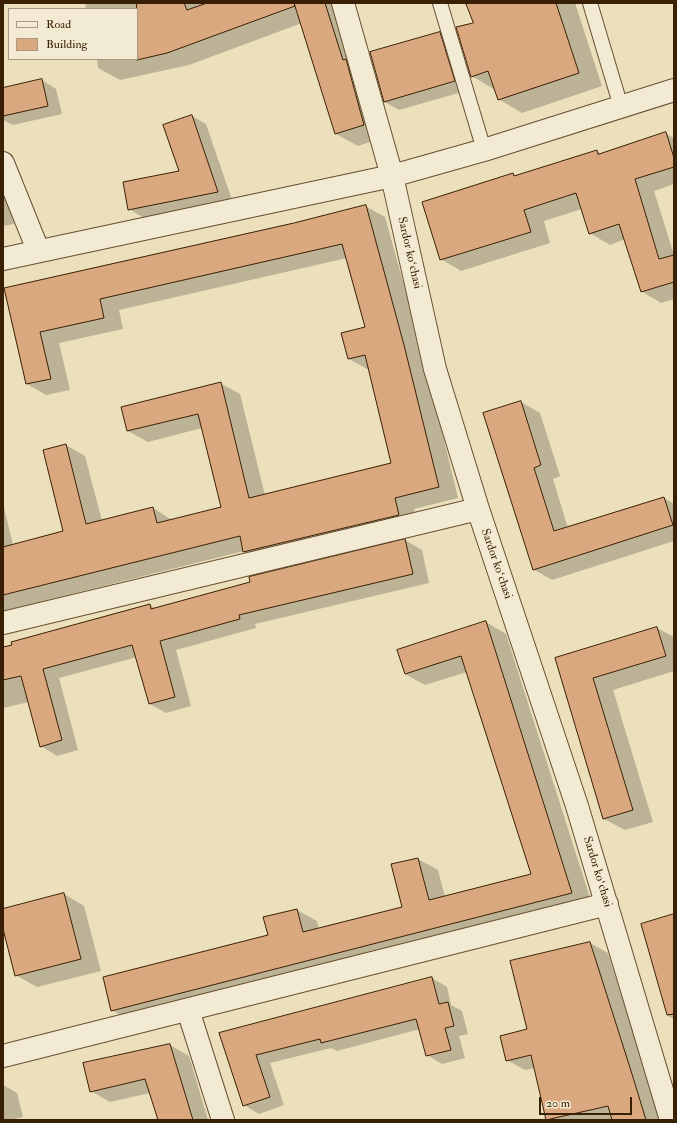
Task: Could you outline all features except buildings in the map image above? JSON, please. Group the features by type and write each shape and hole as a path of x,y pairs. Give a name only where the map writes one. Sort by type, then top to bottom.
{"street":[{"name":"Sardor koʻchasi","path":"343,3 392,176 435,370 478,509 577,806 671,1120"},
{"path":"3,259 38,250 392,176 484,150 674,90"},
{"path":"3,163 38,250"},
{"path":"3,623 478,509"},
{"path":"3,1056 607,904"},
{"path":"188,1010 223,1120"}],"lane":[{"path":"440,3 484,150"},
{"path":"590,3 621,107"}]}
